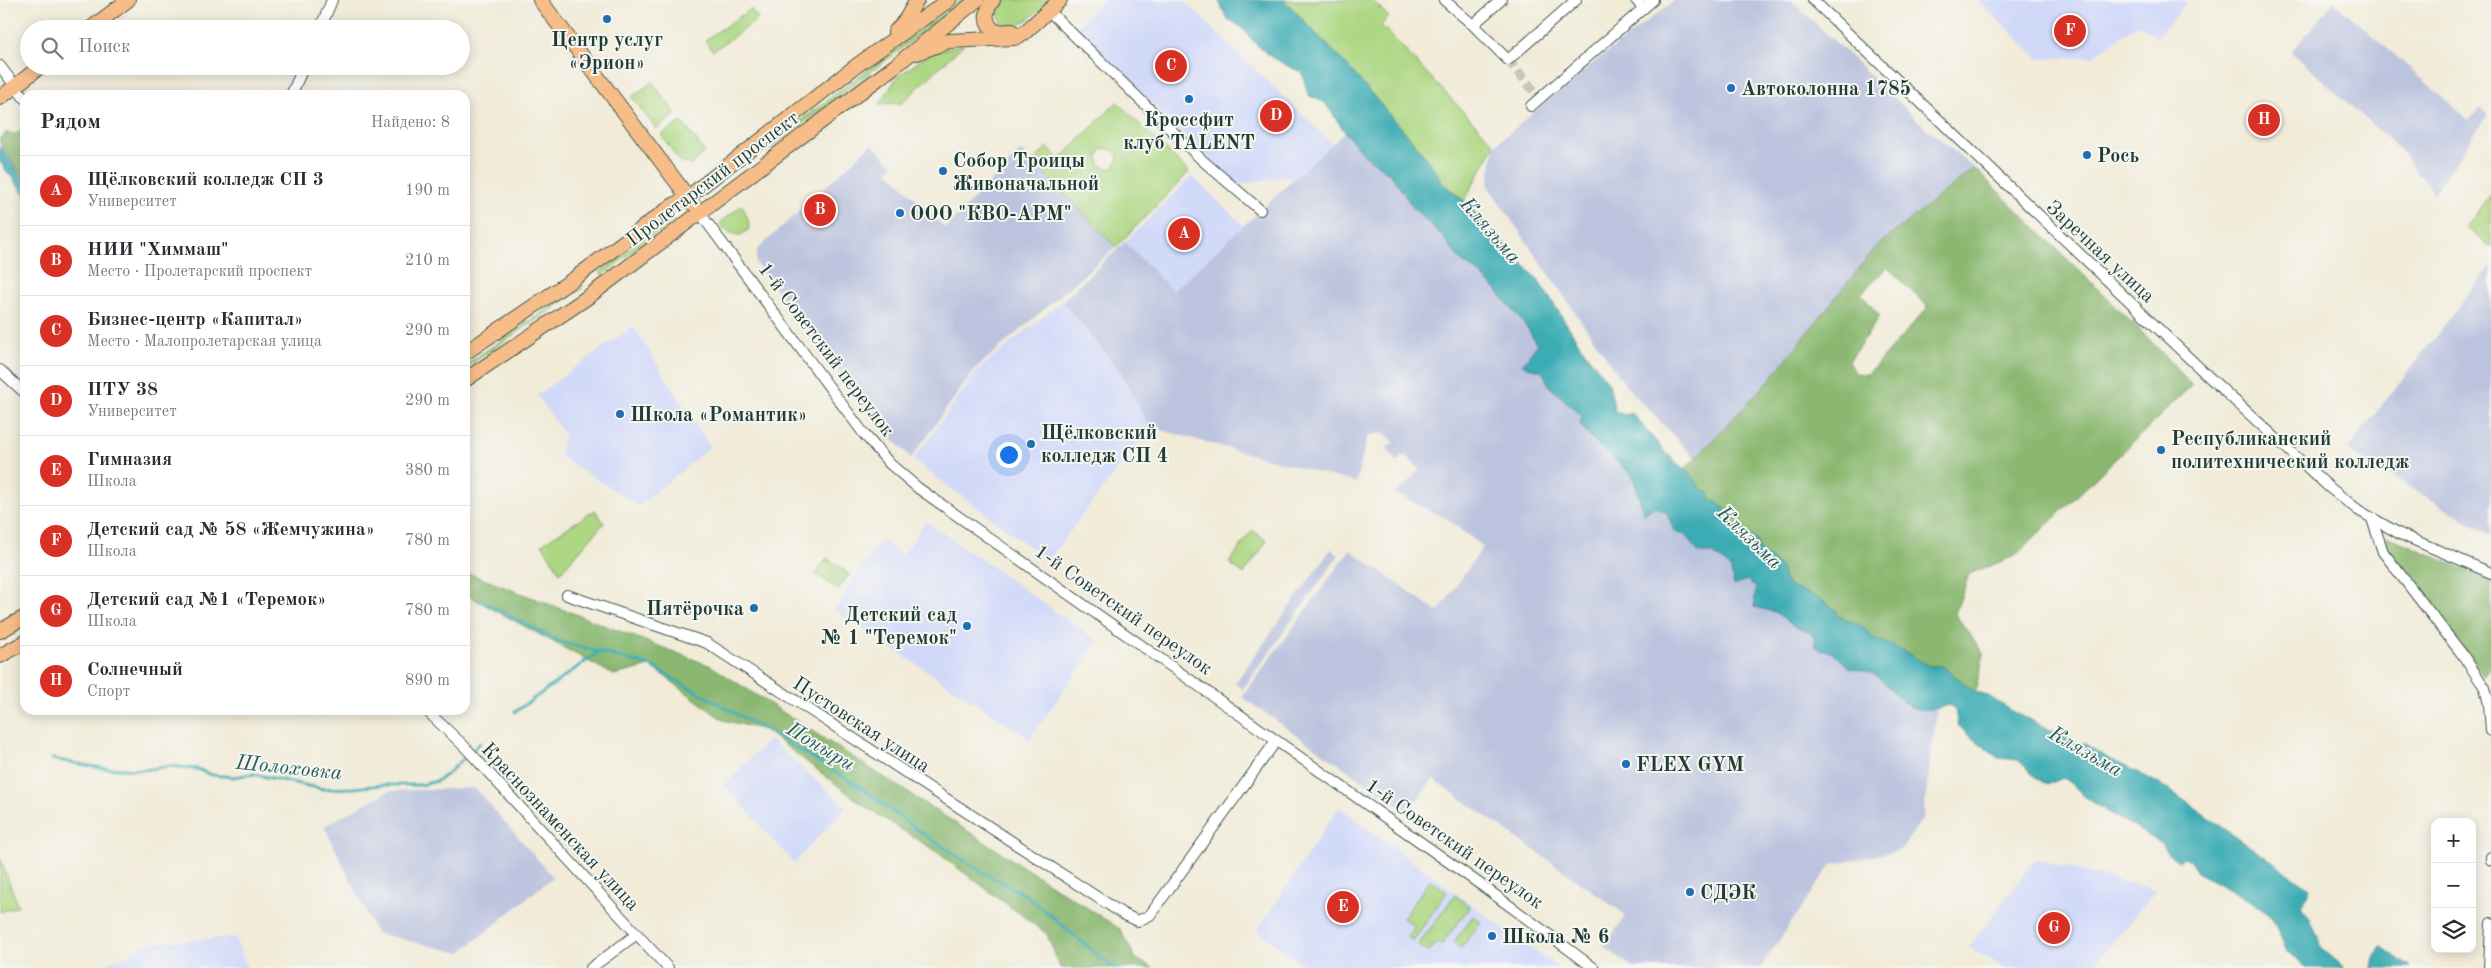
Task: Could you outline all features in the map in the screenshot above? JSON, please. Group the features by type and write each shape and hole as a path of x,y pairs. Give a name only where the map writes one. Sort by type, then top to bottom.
{"main road":[{"path":"102,20 128,0"},
{"path":"540,0 700,213"},
{"path":"880,49 906,19 917,0"},
{"name":"Пролетарский проспект","path":"470,350 575,278 672,206 688,197 880,49 949,0"},
{"name":"Пролетарский проспект","path":"470,377 588,297 894,66 978,0"},
{"path":"993,0 988,6 986,17 988,24 996,32 1008,32 1038,21"},
{"path":"894,66 926,48 941,43 1014,38 1023,34 1060,0"},
{"path":"0,98 30,75"},
{"path":"575,278 588,282 590,290 588,297"},
{"path":"0,631 20,620"},
{"path":"0,656 20,645"}],"street":[{"path":"324,20 332,0"},
{"path":"1444,0 1473,25 1508,60 1576,0"},
{"path":"1473,25 1500,0"},
{"path":"1636,0 1644,8"},
{"path":"1531,106 1653,0"},
{"name":"Заречная улица","path":"1813,0 2216,384 2330,488 2372,519 2400,534 2491,573"},
{"path":"1049,11 1202,160 1260,210"},
{"path":"0,66 20,92"},
{"path":"293,90 300,75"},
{"name":"1-й Советский переулок","path":"700,213 864,434 890,464 918,488 1484,887 1594,968"},
{"path":"0,370 20,388"},
{"path":"2372,519 2383,552 2462,654 2485,688 2490,704 2491,731"},
{"name":"Пустовская улица","path":"567,595 707,644 1123,914 1138,920 1150,915 1276,741"},
{"name":"Краснознаменская улица","path":"431,715 465,747 668,968"},
{"path":"2490,968 2491,923"},
{"path":"592,968 637,934"}],"shaded area":[{"path":"1104,0 1183,0 1333,144 1293,180 1285,176 1236,185 1074,29"},
{"path":"1675,0 1791,0 1925,127 1974,168 1876,247 1768,382 1695,458 1626,386 1488,186 1495,145 1579,74"},
{"path":"1977,0 2184,0 2187,3 2157,37 2139,24 2092,57 2039,59"},
{"path":"2334,2 2469,120 2480,108 2488,115 2434,193 2400,150 2291,52"},
{"path":"1345,132 1365,156 1391,175 1414,209 1442,236 1460,260 1482,276 1497,291 1528,329 1537,345 1549,386 1582,416 1614,456 1633,476 1644,513 1654,507 1667,514 1674,532 1685,535 1699,553 1712,553 1718,556 1756,587 1755,607 1775,612 1811,633 1849,667 1874,674 1905,703 1915,708 1928,707 1937,710 1923,818 1901,850 1831,865 1760,968 1634,968 1604,947 1626,915 1433,779 1408,812 1242,697 1350,550 1438,612 1483,547 1447,519 1395,493 1407,485 1419,469 1405,455 1397,461 1387,448 1394,442 1385,433 1368,435 1356,483 1150,427 1120,371 1062,301 1125,242 1173,291"},
{"path":"872,144 893,165 888,171 945,228 1021,151 1116,247 975,369 911,458 879,424 756,263 757,250"},
{"path":"1192,176 1244,226 1173,291 1125,242"},
{"path":"2491,265 2491,535 2347,450"},
{"name":"Щёлковский колледж СП 4","path":"1062,301 1120,371 1150,427 1048,560 913,460 978,370"},
{"name":"Школа «Романтик»","path":"633,326 710,447 639,506 559,456 564,434 537,395"},
{"name":"Детский сад № 1 \"Теремок\"","path":"926,521 1098,641 1030,739 834,610 881,540 903,555"},
{"path":"1331,549 1339,555 1243,689 1235,683"},
{"path":"769,739 846,807 794,863 724,785"},
{"path":"475,788 553,877 460,953 376,933 324,826 389,791"},
{"path":"1339,807 1558,968 1308,968 1257,931"},
{"path":"2035,859 2156,890 2092,968 2005,968 1969,947"},
{"path":"235,937 247,968 98,968 151,943"}],"green space":[{"path":"960,0 965,0 765,152 797,123"},
{"path":"1006,0 1049,0 1023,22 1002,26 998,13"},
{"path":"1284,0 1372,0 1389,17 1381,25 1495,145 1464,201 1439,175 1403,129"},
{"path":"751,9 758,19 713,51 705,40"},
{"path":"964,44 902,103 880,104 897,77 932,52"},
{"path":"652,82 676,114 656,129 632,97"},
{"path":"1117,102 1189,172 1116,247 1033,162 1047,147 1060,159","holes":["1107,148 1116,152 1118,159 1114,167 1107,169 1099,164 1098,156 1101,150"]},
{"path":"682,122 705,152 691,165 680,162 661,135"},
{"path":"20,132 20,173 0,143 0,139 6,133 16,134"},
{"path":"1974,168 2150,340 2192,385 2015,556 1969,574 1955,614 1984,654 1975,692 1942,666 1929,666 1894,646 1874,639 1863,627 1836,615 1837,611 1819,599 1790,587 1783,577 1781,568 1759,550 1757,541 1735,526 1726,516 1720,504 1710,500 1685,469 1768,382 1876,247","holes":["1887,267 1928,307 1868,374 1855,373 1849,361 1880,316 1861,294"]},
{"path":"2491,194 2491,247 2466,228"},
{"path":"742,205 748,219 749,229 740,236 726,231 720,223"},
{"path":"671,218 673,221 602,275 600,272"},
{"path":"581,286 583,288 470,365 470,362"},
{"path":"595,510 604,523 560,573 542,544"},
{"path":"1252,530 1267,541 1244,574 1229,563"},
{"path":"2387,536 2491,581 2491,666 2484,676 2386,550 2383,541"},
{"path":"827,558 849,574 838,590 816,574"},
{"path":"470,574 711,666 1120,929 1136,959 1153,968 1060,968 1047,934 931,848 867,808 765,730 723,720 651,666 614,675 470,597"},
{"path":"0,858 18,906 0,912"},
{"path":"1430,880 1447,892 1413,941 1407,937 1415,926 1403,918"},
{"path":"1455,895 1470,907 1441,945 1437,942 1428,953 1418,945"},
{"path":"1473,916 1481,922 1461,948 1454,942"}],"water":[{"name":"Клязьма","path":"1218,0 1284,0 1345,63 1420,150 1443,183 1464,201 1538,280 1585,352 1609,383 1615,411 1624,415 1632,413 1664,451 1696,480 1700,489 1709,493 1711,500 1726,509 1725,517 1757,541 1759,550 1781,568 1783,577 1790,587 1819,598 1837,611 1836,615 1863,627 1874,639 1894,646 1929,666 1942,666 1975,692 1985,694 2014,712 2079,744 2084,743 2104,756 2168,789 2309,888 2309,894 2301,905 2309,917 2320,947 2345,968 2305,968 2286,949 2272,918 2254,903 2197,872 2190,861 2184,858 2178,861 2168,853 2162,844 2090,801 2067,780 2063,778 2047,785 2036,778 2018,760 1998,758 1958,725 1955,710 1948,705 1931,709 1914,708 1905,703 1873,674 1850,668 1835,654 1815,646 1815,639 1811,633 1797,628 1775,612 1754,607 1756,587 1747,580 1734,585 1730,567 1712,553 1699,553 1685,535 1674,532 1667,513 1654,507 1644,514 1633,476 1589,436 1580,424 1582,416 1549,386 1543,372 1522,365 1537,345 1528,329 1497,291 1482,276 1460,260 1442,236 1414,209 1391,175 1365,156 1345,132 1325,103 1308,95 1302,72 1289,67 1260,48 1240,26 1228,20"},
{"path":"0,146 20,175 20,188 0,162"},
{"path":"2381,946 2411,968 2372,968 2374,956"}],"waterway":[{"name":"Поныри","path":"479,600 558,641 651,666 776,736 862,788 913,827 975,868 1026,895 1111,966 1119,968"},
{"name":"Шолоховка","path":"515,712 600,651"},
{"name":"Шолоховка","path":"52,759 101,768 144,770 170,766 197,769 212,775 234,777 253,774 323,789 352,788 383,785 421,785 437,781 480,743"}],"tunnel":[{"path":"1508,60 1540,98"}],"place":[{"name":"Центр услуг «Эрион»","path":"607,19"},
{"name":"Детский сад № 58 «Жемчужина»","path":"2070,31"},
{"name":"Бизнес-центр «Капитал»","path":"1171,66"},
{"name":"Автоколонна 1785","path":"1731,88"},
{"name":"Кроссфит клуб TALENT","path":"1189,99"},
{"name":"ПТУ 38","path":"1276,116"},
{"name":"Солнечный","path":"2264,120"},
{"name":"Рось","path":"2087,155"},
{"name":"Собор Троицы Живоначальной","path":"943,171"},
{"name":"НИИ \"Химмаш\"","path":"820,210"},
{"name":"ООО \"КВО-АРМ\"","path":"900,213"},
{"name":"Щёлковский колледж СП 3","path":"1184,234"},
{"name":"Школа «Романтик»","path":"620,414"},
{"name":"Щёлковский колледж СП 4","path":"1031,444"},
{"name":"Республиканский политехнический колледж","path":"2161,450"},
{"name":"Пятёрочка","path":"754,608"},
{"name":"Детский сад № 1 \"Теремок\"","path":"967,626"},
{"name":"FLEX GYM","path":"1626,764"},
{"name":"СДЭК","path":"1690,892"},
{"name":"Гимназия","path":"1343,907"},
{"name":"Детский сад №1 «Теремок»","path":"2054,928"},
{"name":"Школа № 6","path":"1492,936"}]}
